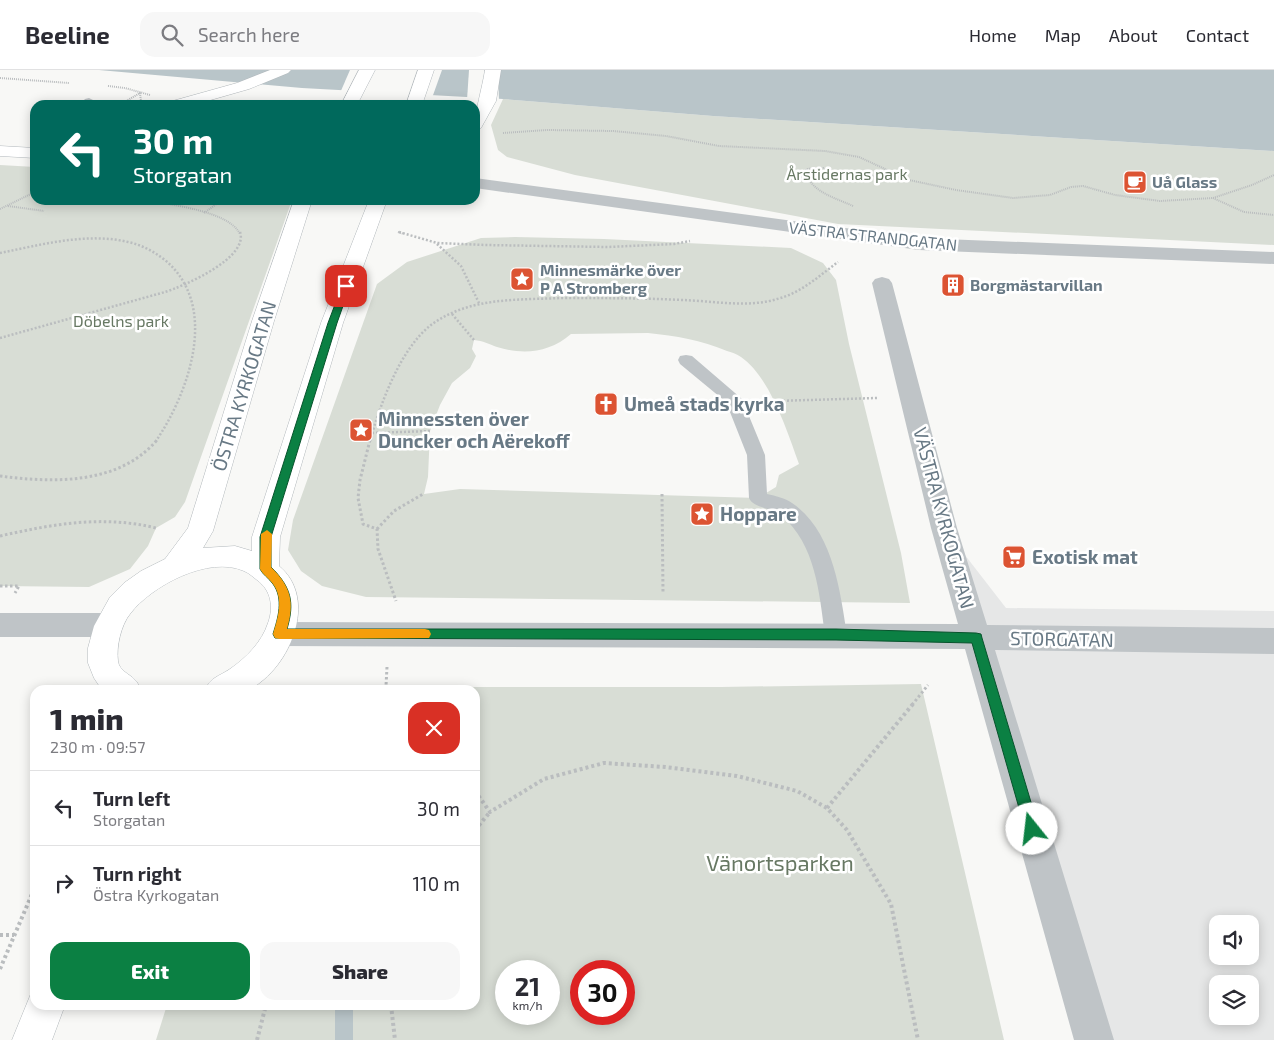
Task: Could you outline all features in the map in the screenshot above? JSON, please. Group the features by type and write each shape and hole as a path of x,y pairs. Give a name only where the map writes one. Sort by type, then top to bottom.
{"street":[{"path":"192,100 243,86 283,70"},
{"path":"351,100 366,70"},
{"path":"416,100 426,70"},
{"path":"480,115 488,101 492,70"},
{"path":"0,151 30,153"},
{"name":"VÄSTRA STRANDGATAN","path":"480,184 919,244 1274,258"},
{"name":"ÖSTRA KYRKOGATAN","path":"175,566 200,531 263,321 301,205"},
{"path":"265,569 266,537 332,323 376,205"},
{"name":"VÄSTRA KYRKOGATAN","path":"882,283 944,528 1094,1040"},
{"name":"ÖSTRA KYRKOGATAN","path":"118,685 108,678 101,654 108,625 119,607 131,594 150,579 175,566 198,559 221,556 248,560 265,569 278,582 285,598 286,613 280,634 264,658 246,675 229,685"},
{"path":"0,625 108,625"},
{"name":"STORGATAN","path":"280,634 836,635 1274,641"},
{"path":"32,1040 44,1010"}],"lane":[{"path":"686,360 733,399 756,455 758,498 785,507 803,525 818,548 828,582 836,635"}],"path":[{"path":"128,100 140,93 141,100"},
{"path":"496,134 546,130 613,130 666,136 719,146 825,151 860,157 909,180"},
{"path":"859,208 814,186 807,180 806,169 815,167 829,168 846,176 869,178 882,176 956,190 1013,198 1050,194 1083,186 1115,195 1160,200 1213,198 1252,185 1274,175"},
{"path":"0,209 30,194"},
{"path":"1213,198 1244,212 1274,215"},
{"path":"0,338 183,286 224,261 236,250 241,240 240,232 233,224 204,213 169,205"},
{"path":"204,213 215,205"},
{"path":"7,206 44,211"},
{"path":"0,253 54,243 88,240 116,240 143,246 176,271 196,324 186,376 174,412 165,430 145,452 124,464 100,473 77,478 46,480 0,476"},
{"path":"479,303 460,266 436,243 608,247 674,244 693,241"},
{"path":"376,529 364,524 358,500 361,469 372,433 394,380 408,353 430,327 452,314 479,303 497,300 624,297 746,304 776,300 799,291 824,274 841,258"},
{"path":"452,314 474,340"},
{"path":"775,401 912,397"},
{"path":"372,433 430,431"},
{"path":"376,529 394,511 423,494"},
{"path":"662,494 663,593"},
{"path":"0,536 55,524 81,521 137,522 156,528"},
{"path":"376,529 378,549 396,600 386,685"},
{"path":"0,586 19,586"},
{"path":"827,808 928,685"},
{"path":"480,824 490,812 544,780 604,763 665,767 737,776 797,791 827,808 847,830 891,904 918,1040"},
{"path":"480,798 490,812"},
{"path":"0,969 30,898"},
{"path":"0,936 14,935"},
{"path":"257,1040 265,1010"},
{"path":"392,1010 395,1040"}],"shaded area":[{"path":"99,70 1274,70 1274,151 713,116 503,99 302,88"},
{"path":"944,528 1006,608 1274,611 1274,1040 1094,1040"}],"green space":[{"name":"Årstidernas park","path":"503,99 713,116 1274,151 1274,245 838,224 575,175 507,157 498,150 491,125"},
{"name":"Döbelns park","path":"0,165 30,167 30,205 290,205 185,502 175,517 156,528 148,546 130,569 89,587 0,586"},
{"path":"481,238 604,239 791,248 823,263 836,280 849,344 901,553 910,603 366,597 322,586 301,571 288,550 293,520 377,284 407,262","holes":["648,333 698,341 734,353 751,366 761,378 776,406 799,464 779,475 776,487 758,498 460,489 424,494 428,477 430,431 440,405 452,383 470,368 476,356 472,349 474,340 507,350 536,351 554,345 571,334"]},
{"name":"Vänortsparken","path":"921,684 1004,1040 156,1040 165,1010 480,1010 480,687 721,687"}],"pier":[{"path":"350,70 442,70 432,98 340,93"},
{"path":"469,70 498,70 499,101 467,100"}],"waterway":[{"path":"344,1010 344,1040"}],"slow traffic":[{"path":"267,534 265,569 278,582 285,598 286,613 280,634 425,634"}],"place":[{"name":"Uå Glass","path":"1135,182"},
{"name":"Minnesmärke över P A Stromberg","path":"522,279"},
{"name":"Borgmästarvillan","path":"953,285"},
{"name":"Umeå stads kyrka","path":"606,404"},
{"name":"Minnessten över Duncker och Aërekoff","path":"361,430"},
{"name":"Hoppare","path":"702,514"},
{"name":"Exotisk mat","path":"1014,557"}],"route":[{"path":"346,286 332,323 266,537 265,569 278,582 285,598 286,613 280,634 836,635 976,638 1032,829"}]}
